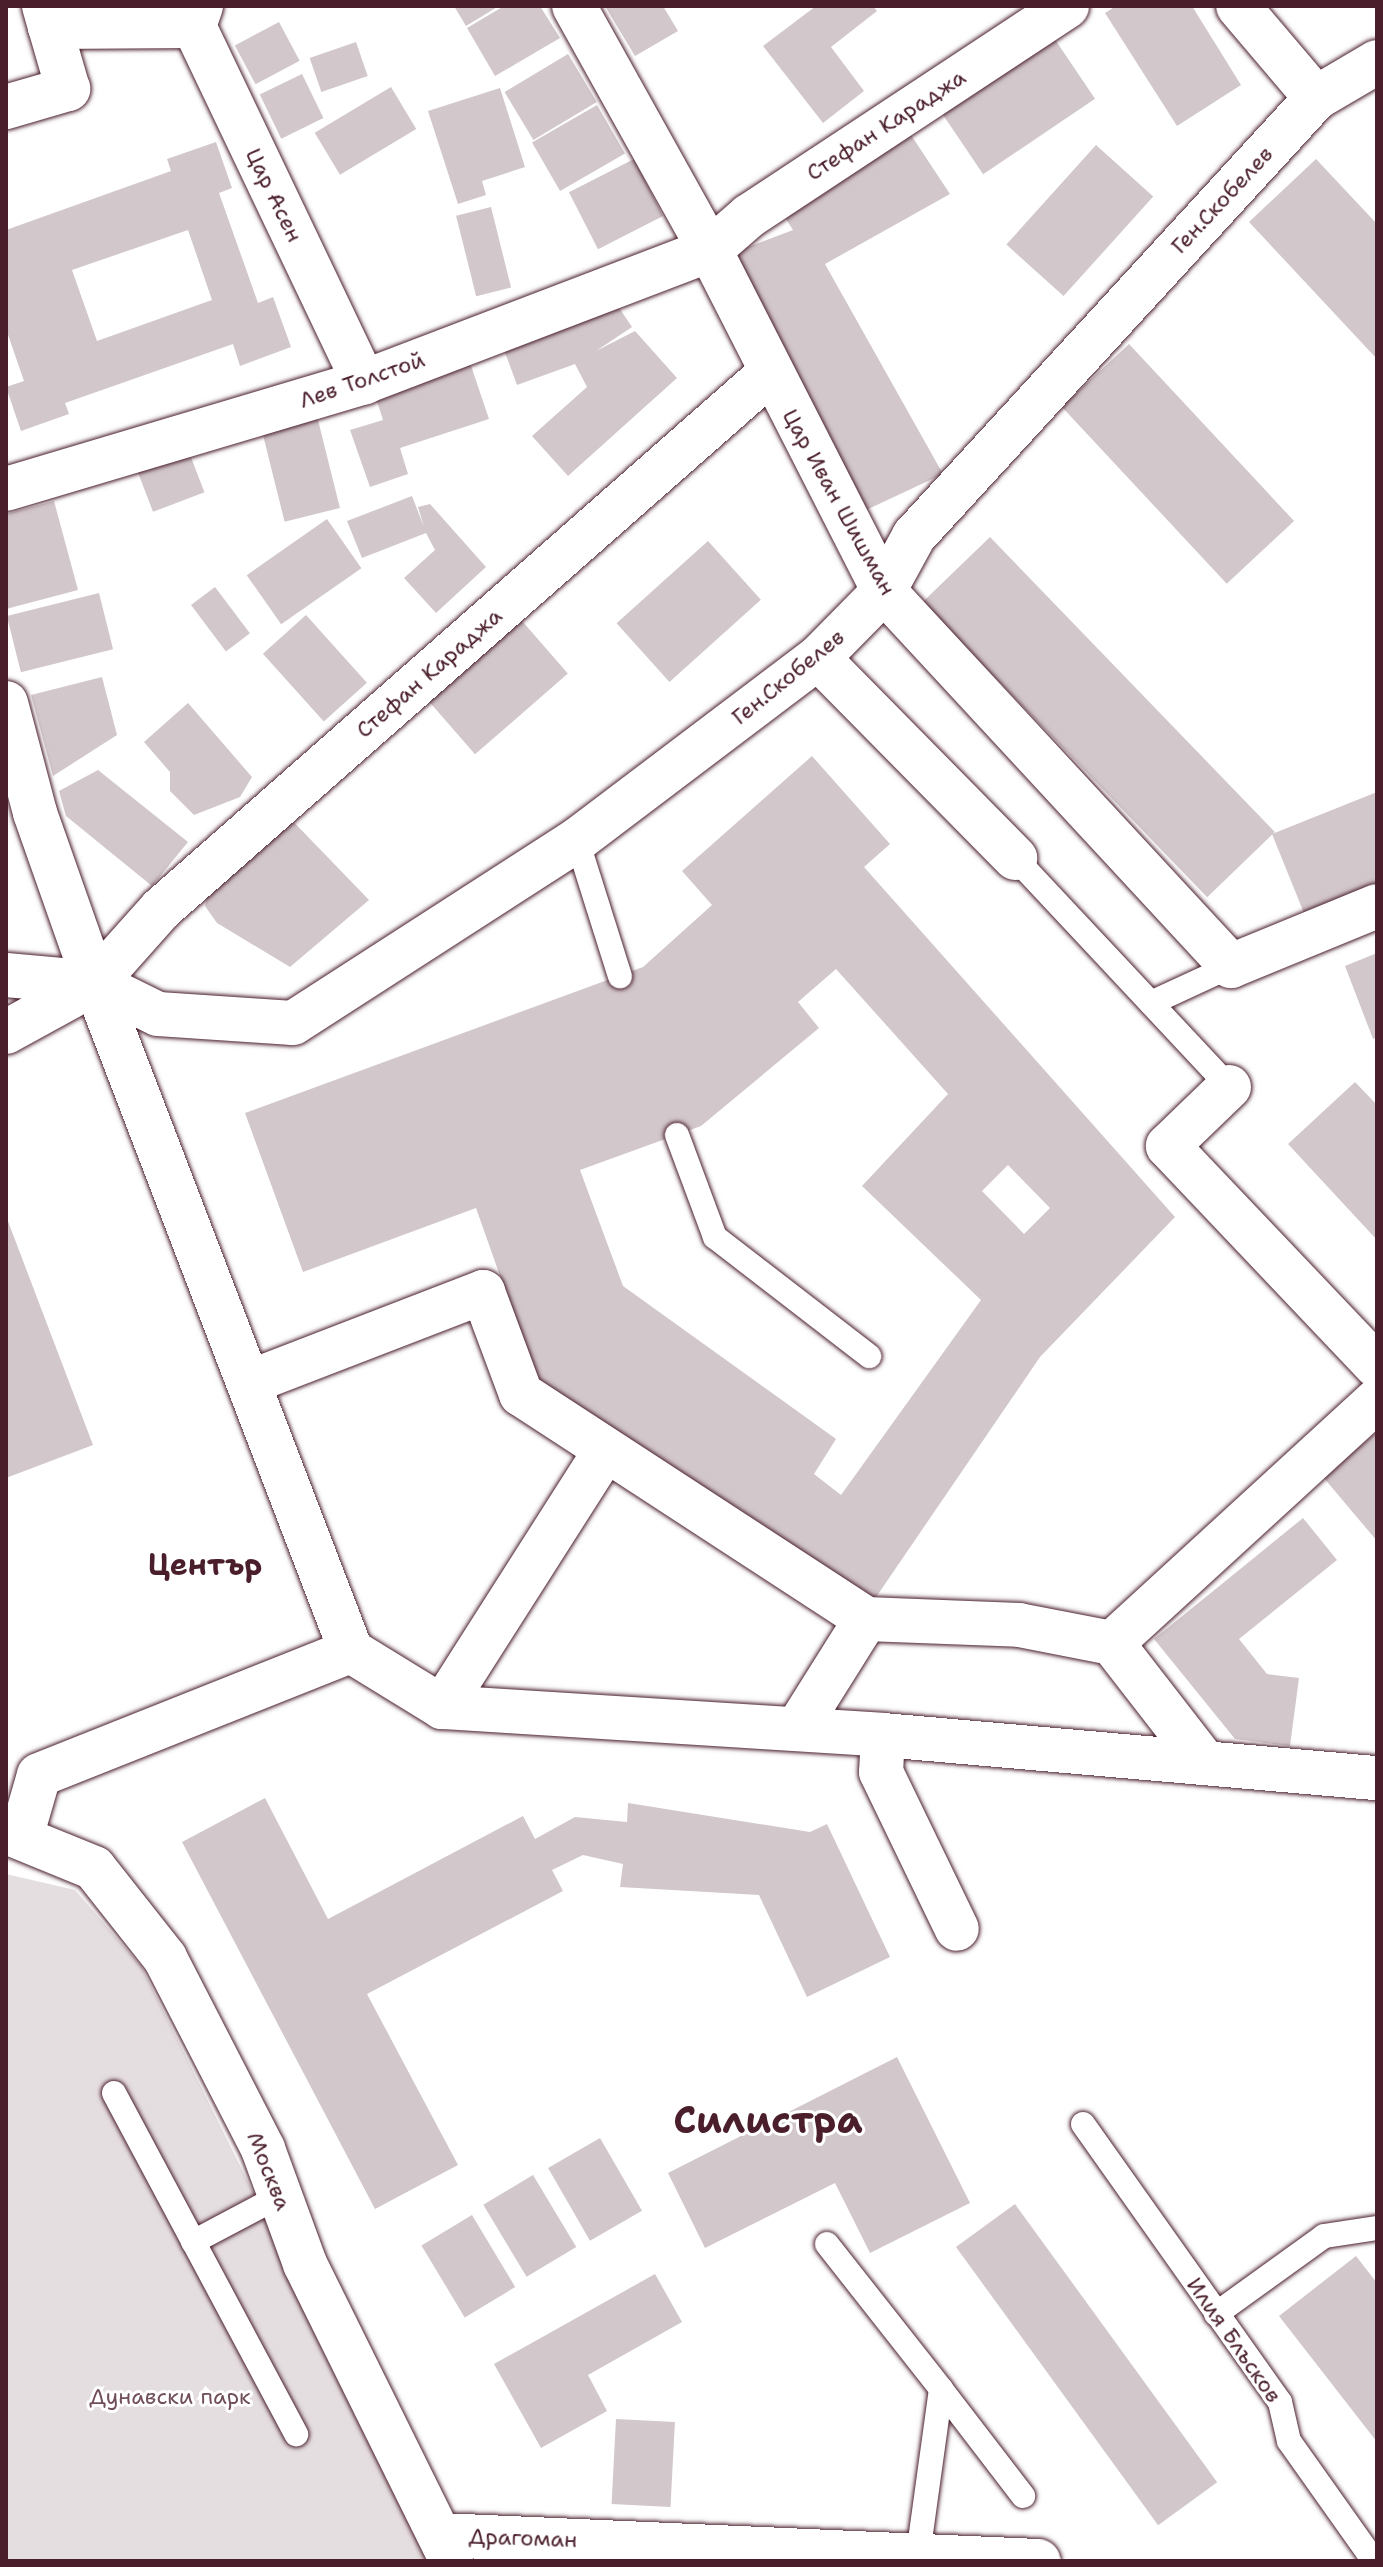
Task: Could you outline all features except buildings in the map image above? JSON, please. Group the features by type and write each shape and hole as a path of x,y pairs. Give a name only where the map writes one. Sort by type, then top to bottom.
{"street":[{"name":"Цар Иван Шишман","path":"574,6 710,250 770,373 884,591 1231,966"},
{"name":"Стефан Караджа","path":"710,250 749,216 1067,6"},
{"path":"1238,6 1316,98"},
{"path":"6,107 68,89 47,16 197,16"},
{"name":"Цар Асен","path":"197,16 364,382"},
{"name":"Ген.Скобелев","path":"95,983 158,1014 293,1023 577,840 818,658 884,591 914,536 1316,98 1376,64"},
{"name":"Лев Толстой","path":"6,489 364,382 710,250"},
{"name":"Стефан Караджа","path":"6,1032 95,983 161,909 770,373"},
{"path":"818,658 1015,858"},
{"path":"6,703 21,808 95,983 351,1651 442,1707 883,1735 1377,1778"},
{"path":"1231,966 1377,906"},
{"path":"6,975 95,983"},
{"path":"1229,1087 1168,1146 1377,1366"},
{"path":"250,1382 483,1292 521,1394 606,1450 866,1619 1019,1625 1112,1643 1205,1763"},
{"path":"1112,1643 1377,1400"},
{"path":"442,1707 606,1450"},
{"path":"797,1729 866,1619"},
{"path":"14,1833 39,1775 351,1651"},
{"path":"883,1735 881,1772 957,1929"},
{"name":"Москва","path":"14,1833 94,1868 130,1908 165,1958 263,2149 305,2264 446,2548"},
{"name":"Драгоман","path":"446,2548 918,2554 1038,2561"}],"lane":[{"path":"577,840 620,976"},
{"path":"1015,858 1229,1087"},
{"path":"1151,1003 1231,966"},
{"path":"677,1135 715,1237 869,1356"},
{"path":"114,2093 296,2434"},
{"name":"Илия Блъсков","path":"1083,2124 1280,2402 1289,2441 1374,2561"},
{"path":"193,2242 280,2196"},
{"path":"1216,2314 1324,2236 1377,2228"},
{"path":"827,2244 1023,2496"},
{"path":"918,2554 941,2389"}],"green space":[{"name":"Дунавски парк","path":"6,1874 75,1890 141,1966 436,2561 6,2561"}],"district":[{"name":"Център","path":"205,1565"},
{"name":"Силистра","path":"768,2120"}]}
